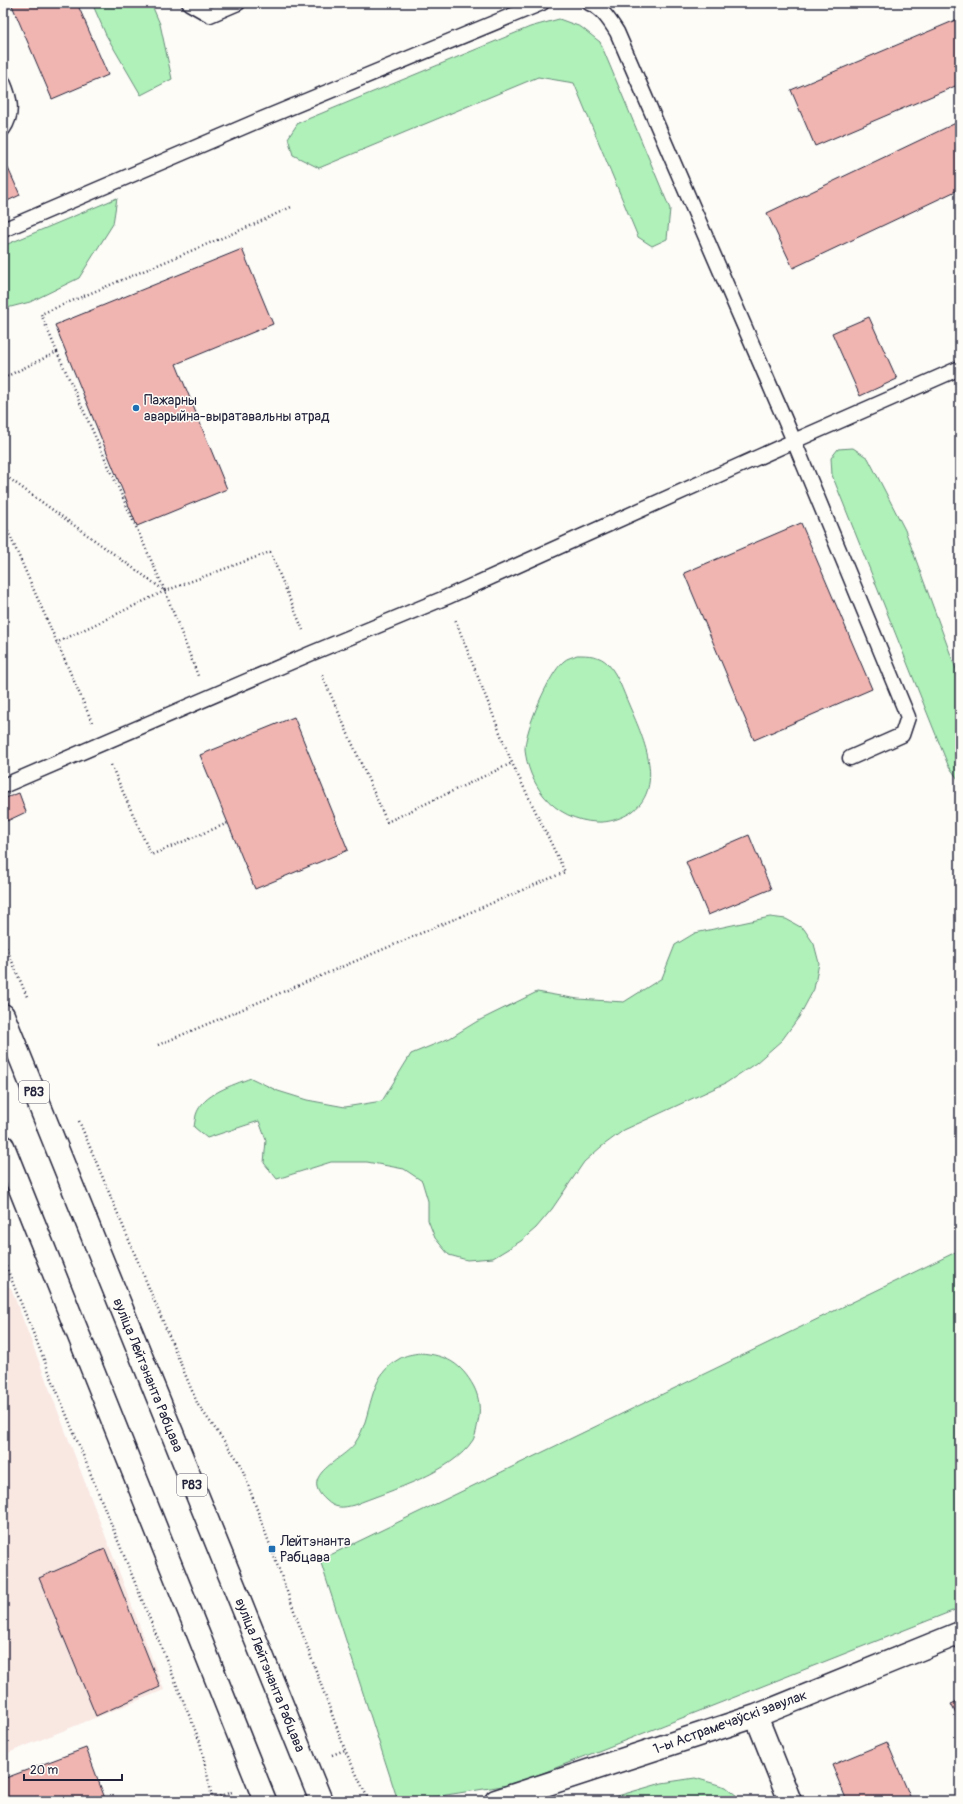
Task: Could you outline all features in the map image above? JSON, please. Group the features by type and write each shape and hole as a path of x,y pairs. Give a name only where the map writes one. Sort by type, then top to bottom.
{"main road":[{"name":"вуліца Лейтэнанта Рабцава","path":"3,1015 321,1801"},
{"path":"3,1146 265,1801"},
{"name":"1-ы Астрамечаўскі завулак","path":"496,1801 756,1716 960,1633"},
{"path":"756,1716 790,1801"}],"lane":[{"path":"189,3 210,15 238,3"},
{"path":"3,230 248,125 542,3"},
{"path":"589,3 594,5 609,18 617,32 794,441 908,717 902,735 850,758"},
{"path":"3,82 11,103 8,122 3,128"},
{"path":"3,786 446,597 960,368"}],"path":[{"path":"207,699 165,591 41,314 255,224 291,207"},
{"path":"3,378 57,352"},
{"path":"3,474 165,591"},
{"path":"3,520 56,643 151,855 228,823"},
{"path":"56,643 165,591 270,552 312,653 387,822 512,763"},
{"path":"158,1045 566,872 512,763 446,597"},
{"path":"3,940 30,1005"},
{"path":"76,1114 198,1405 240,1463 345,1750 369,1801"},
{"path":"3,1259 200,1742 213,1801"}],"shaded area":[{"path":"3,1284 11,1288 164,1690 3,1755"}],"green space":[{"path":"92,3 151,3 160,24 172,79 141,95 106,35"},
{"path":"559,19 581,27 600,42 670,209 667,239 652,246 638,237 574,83 538,77 319,168 293,155 288,138 298,123 530,27"},
{"path":"117,198 113,224 79,278 30,302 3,309 3,246"},
{"path":"853,448 868,458 905,530 960,680 960,782 948,765 832,475 831,458 838,449"},
{"path":"577,655 590,655 598,657 612,668 620,683 645,745 650,774 648,788 643,800 633,811 625,816 611,821 596,822 581,820 567,815 555,807 549,802 537,786 531,774 526,755 526,740 529,729 545,689 558,667 568,658"},
{"path":"770,917 786,919 804,929 814,944 819,963 814,989 799,1017 782,1040 756,1063 726,1083 624,1130 601,1147 584,1162 552,1209 536,1228 521,1241 493,1258 467,1260 449,1255 435,1238 428,1220 428,1201 422,1181 404,1169 367,1162 331,1162 277,1179 264,1163 266,1140 259,1121 207,1138 194,1127 196,1115 199,1108 205,1101 227,1087 251,1078 278,1091 307,1100 345,1107 382,1101 411,1054 450,1038 476,1022 537,992 578,999 624,1002 662,978 675,945 695,933"},
{"path":"960,1250 960,1608 515,1784 409,1801 398,1801 320,1560"},
{"path":"420,1353 438,1356 452,1362 464,1372 474,1387 478,1399 479,1417 473,1440 463,1452 451,1462 402,1487 346,1507 336,1506 329,1503 318,1491 317,1483 320,1475 355,1443 361,1432 376,1386 388,1367 399,1359"},
{"path":"695,1778 726,1787 743,1801 600,1801 662,1783"}],"building":[{"path":"11,3 77,3 108,75 52,99"},
{"path":"958,19 960,24 960,84 815,146 791,90"},
{"path":"960,121 960,189 793,268 767,213"},
{"path":"7,166 20,195 3,203 3,167"},
{"path":"242,249 273,324 176,364 227,489 137,526 55,325"},
{"path":"869,317 897,379 860,396 832,333"},
{"path":"801,523 872,689 754,740 684,573"},
{"path":"294,717 348,850 255,889 200,755"},
{"path":"19,793 26,812 7,821 3,812 3,799"},
{"path":"749,835 771,889 708,915 686,862"},
{"path":"105,1549 160,1687 96,1716 39,1578"},
{"path":"960,1700 960,1722 951,1704"},
{"path":"887,1742 912,1801 847,1801 832,1765"},
{"path":"86,1748 106,1801 3,1801 3,1779"}],"place":[{"name":"Пажарны аварыйна-выратавальны атрад","path":"136,408"},
{"name":"Лейтэнанта Рабцава","path":"272,1549"}]}
